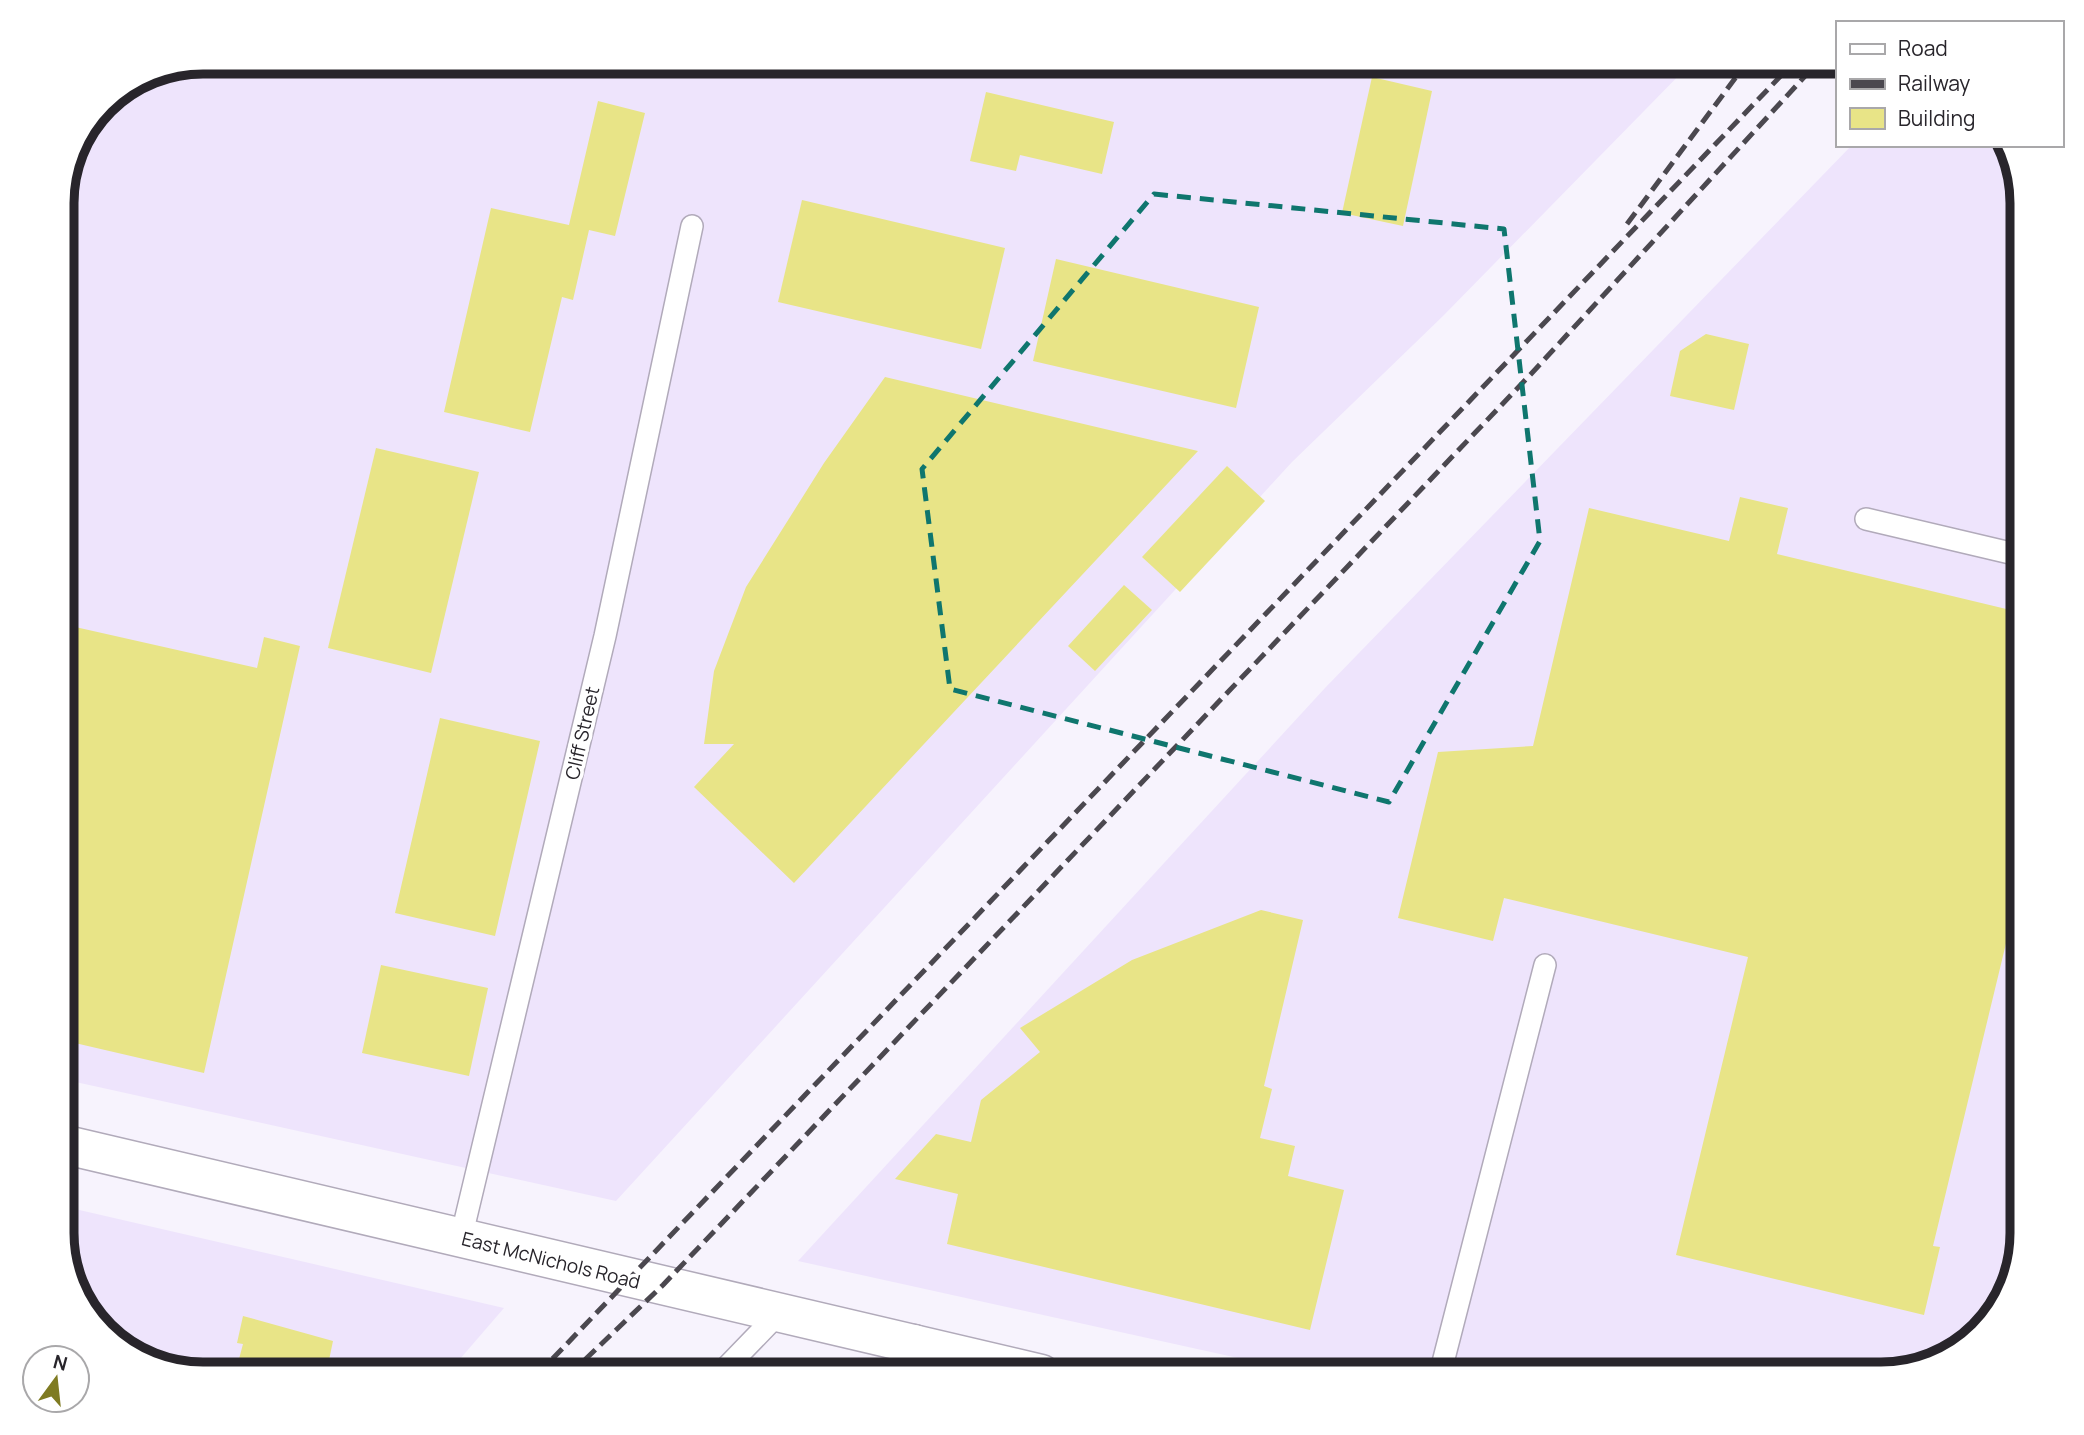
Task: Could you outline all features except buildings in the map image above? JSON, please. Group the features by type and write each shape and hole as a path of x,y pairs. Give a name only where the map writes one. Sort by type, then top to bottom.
{"main road":[{"name":"East McNichols Road","path":"74,1147 779,1313 910,1359 936,1362"}],"lane":[{"name":"Cliff Street","path":"461,1238 605,636 692,226"},
{"path":"1866,519 2010,553"},
{"path":"1443,1362 1545,965"},
{"path":"732,1362 779,1313"}],"highlighted area":[{"path":"1154,194 1504,229 1540,541 1389,802 950,689 922,469"}],"shaded area":[{"path":"202,74 1680,74 1443,316 1292,462 616,1201 74,1082 74,194 83,153 95,131 111,111 131,95 161,80"},
{"path":"1850,147 1998,147 2006,169 2010,202 2010,1233 2001,1282 1979,1318 1967,1330 1939,1348 1907,1359 1882,1362 1257,1362 798,1261 1325,688"},
{"path":"74,1209 504,1308 457,1362 202,1362 177,1359 161,1355 131,1340 100,1311 83,1282 78,1266 74,1241"}],"railway":[{"path":"1627,224 1738,74"},
{"path":"549,1362 1783,74"},
{"path":"583,1362 663,1285 1531,374 1807,74"}]}
